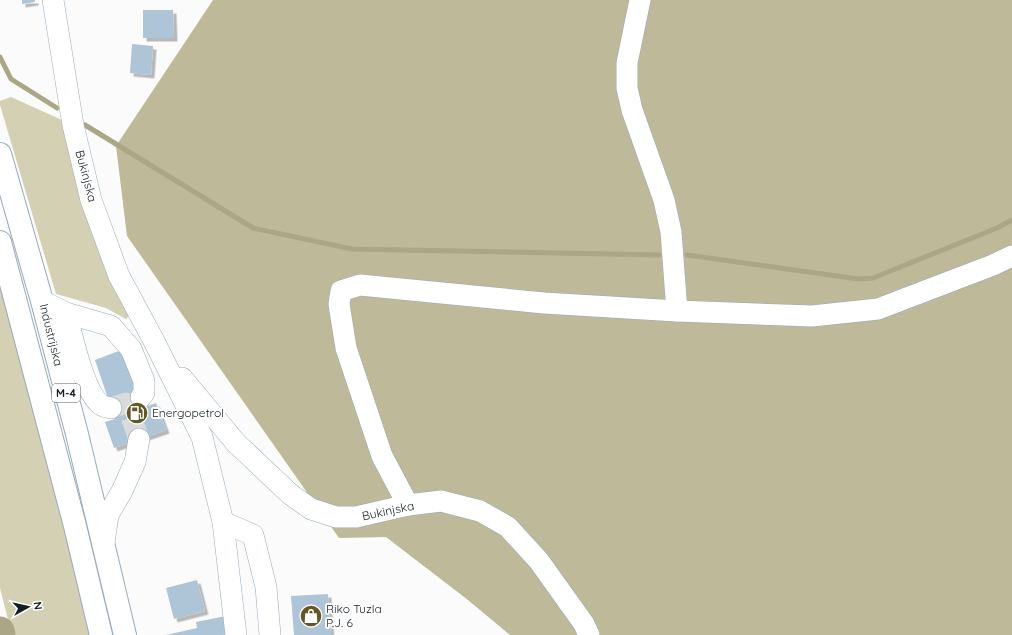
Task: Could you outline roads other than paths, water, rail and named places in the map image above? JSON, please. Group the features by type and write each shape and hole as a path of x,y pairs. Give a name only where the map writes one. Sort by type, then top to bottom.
{"main road":[{"name":"Industrijska","path":"0,154 42,301 104,543 125,635"},
{"name":"Industrijska","path":"0,242 73,519 101,635"}],"street":[{"name":"Bukinjska","path":"52,0 72,126 92,200 118,276 154,341 202,436 224,522 236,635"},
{"path":"640,0 627,63 627,88 632,110 664,200 671,232 677,311"},
{"path":"408,505 382,456 346,348 339,304 341,291 360,285 544,302 677,311 812,316 878,309 993,265 1012,256"},
{"path":"42,301 66,313 111,326 131,349 144,381 144,393 141,397"},
{"path":"66,313 80,365 91,393 99,403 105,407 111,408"},
{"name":"Bukinjska","path":"154,341 236,443 290,494 311,509 336,517 356,518 408,505 441,501 480,511 508,527 539,561 584,624 589,635"},
{"path":"104,543 108,515 122,491 135,462 139,439"},
{"path":"224,522 253,535 266,587 270,635"}],"waterway":[{"path":"0,57 11,79 57,108"},
{"path":"85,125 253,228 352,249 659,255"},
{"path":"687,255 859,279 873,278 997,228 1012,220"},
{"path":"0,631 1,635"}],"tunnel":[{"path":"111,408 126,403 139,439"}],"place":[{"name":"Energopetrol","path":"137,413"},
{"name":"Riko Tuzla P.J. 6","path":"311,616"}]}
